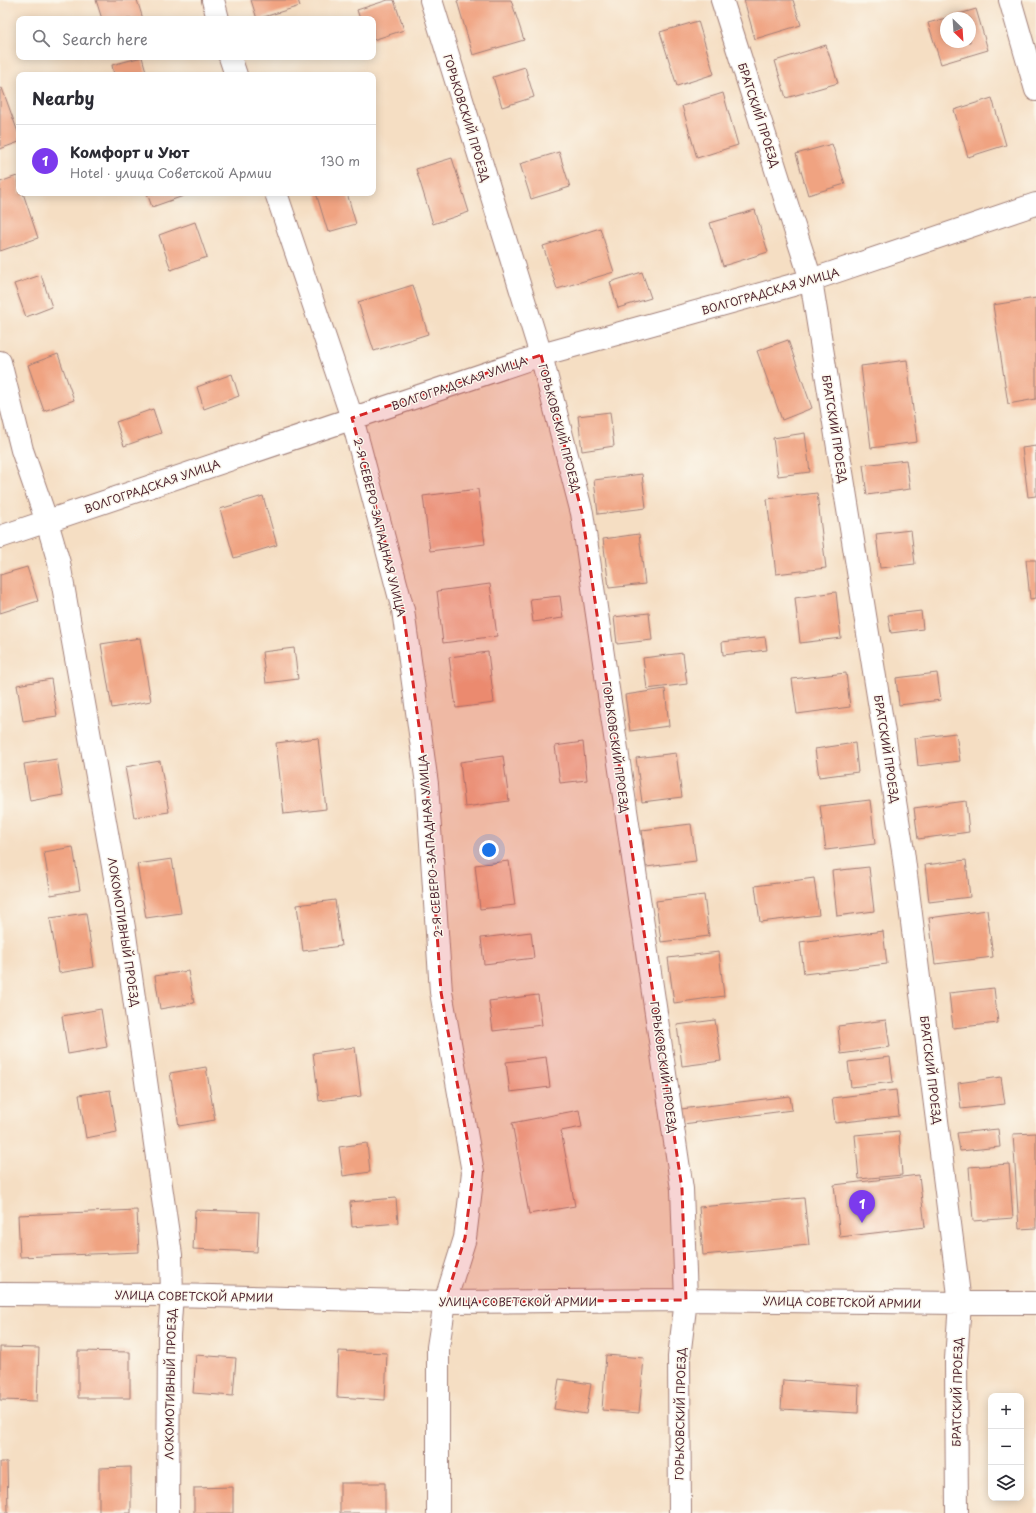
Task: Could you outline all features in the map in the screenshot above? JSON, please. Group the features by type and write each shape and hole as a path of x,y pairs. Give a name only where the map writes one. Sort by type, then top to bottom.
{"street":[{"path":"213,0 217,16"},
{"name":"ГОРЬКОВСКИЙ ПРОЕЗД","path":"431,0 541,355 582,513 682,1189 686,1300 680,1357 680,1513"},
{"name":"БРАТСКИЙ ПРОЕЗД","path":"722,0 811,280 903,851 960,1303 956,1359 957,1513"},
{"path":"1010,0 1036,90"},
{"path":"231,60 235,72"},
{"name":"2-Я СЕВЕРО-ЗАПАДНАЯ УЛИЦА","path":"277,196 352,418 403,610 427,784 441,992 474,1172 465,1238 445,1302 438,1347 438,1513"},
{"name":"ВОЛГОГРАДСКАЯ УЛИЦА","path":"0,536 48,522 541,355 811,280 1036,204"},
{"name":"ЛОКОМОТИВНЫЙ ПРОЕЗД","path":"0,362 22,450 48,522 59,563 124,928 171,1255 172,1295 169,1335 168,1513"},
{"name":"УЛИЦА СОВЕТСКОЙ АРМИИ","path":"0,1294 172,1295 445,1302 686,1300 1036,1303"}],"highlighted area":[{"path":"541,355 582,513 682,1189 686,1300 445,1302 465,1238 473,1172 441,992 427,784 403,610 352,418"}],"building":[{"path":"96,0 137,0 142,16 101,16"},
{"path":"251,0 298,0 300,6 267,16 256,16"},
{"path":"388,0 394,0 404,30 376,39 376,16 359,16 357,10"},
{"path":"511,0 524,40 473,55 457,1"},
{"path":"744,0 793,0 801,25 755,39"},
{"path":"976,9 988,50 941,64 928,23 940,20 940,48 976,48 976,12 966,12"},
{"path":"698,21 714,74 677,86 660,32"},
{"path":"826,45 838,83 786,98 775,61"},
{"path":"131,60 143,60 146,72 113,72 112,65"},
{"path":"525,67 534,97 502,107 493,77"},
{"path":"2,88 16,127 16,143 0,149 0,89"},
{"path":"723,93 738,145 697,158 682,106"},
{"path":"992,98 1006,145 968,157 954,110"},
{"path":"832,144 845,184 808,195 796,154"},
{"path":"559,152 570,187 531,199 520,164"},
{"path":"452,158 469,212 433,224 416,169"},
{"path":"16,176 16,196 24,196 38,238 0,251 0,182"},
{"path":"148,196 183,196 152,207"},
{"path":"317,196 348,196 356,224 328,232"},
{"path":"755,210 768,252 723,266 710,223"},
{"path":"195,222 207,257 171,270 159,235"},
{"path":"600,228 614,272 557,289 543,246"},
{"path":"642,272 651,298 618,308 610,282"},
{"path":"41,275 52,307 26,317 14,284"},
{"path":"413,285 428,334 374,351 358,302"},
{"path":"1036,298 1036,399 1008,404 993,305"},
{"path":"788,340 812,408 782,420 757,351"},
{"path":"58,354 74,400 44,411 28,365"},
{"path":"907,360 917,442 871,448 861,366"},
{"path":"232,374 239,396 204,409 197,387"},
{"path":"153,409 161,433 124,446 116,422"},
{"path":"610,412 614,446 582,451 578,416"},
{"path":"805,433 810,472 778,476 773,438"},
{"path":"1036,446 1036,496 1028,497 1022,448"},
{"path":"906,460 910,489 867,495 863,465"},
{"path":"642,474 646,508 598,514 594,480"},
{"path":"478,489 485,544 430,551 423,496"},
{"path":"817,493 826,568 776,574 767,499"},
{"path":"263,496 277,545 234,558 220,509"},
{"path":"911,530 915,564 880,568 876,534"},
{"path":"639,534 645,584 609,588 603,539"},
{"path":"1026,560 1036,560 1036,598 1030,599"},
{"path":"27,567 38,601 0,613 0,575"},
{"path":"490,584 497,636 443,643 437,591"},
{"path":"836,592 841,638 800,643 795,598"},
{"path":"560,596 563,618 533,622 530,599"},
{"path":"921,611 923,629 891,633 888,615"},
{"path":"649,613 652,640 617,644 614,617"},
{"path":"765,637 767,650 723,655 722,642"},
{"path":"140,638 151,701 112,708 101,644"},
{"path":"294,648 298,679 266,683 262,652"},
{"path":"488,652 494,703 456,708 449,657"},
{"path":"683,653 687,684 647,689 643,658"},
{"path":"846,673 850,707 797,714 792,679"},
{"path":"937,673 941,700 899,705 896,678"},
{"path":"51,679 57,716 23,721 17,685"},
{"path":"665,689 669,726 630,731 625,695"},
{"path":"956,733 960,761 918,766 915,738"},
{"path":"318,738 326,809 284,814 276,743"},
{"path":"583,742 587,780 560,783 555,746"},
{"path":"855,743 858,772 819,777 815,749"},
{"path":"676,753 682,797 642,802 636,758"},
{"path":"503,756 509,801 465,807 460,762"},
{"path":"57,759 63,795 30,801 24,764"},
{"path":"160,761 169,812 134,817 125,767"},
{"path":"870,800 875,844 826,850 820,806"},
{"path":"966,801 969,832 918,839 914,808"},
{"path":"691,824 696,861 646,867 642,830"},
{"path":"73,847 80,890 51,895 44,852"},
{"path":"172,859 181,913 146,918 137,864"},
{"path":"966,860 970,897 929,902 925,865"},
{"path":"509,861 515,905 480,909 475,865"},
{"path":"869,867 874,911 837,916 832,871"},
{"path":"814,878 819,915 760,922 755,886"},
{"path":"704,895 709,936 661,942 656,901"},
{"path":"335,900 341,946 303,951 297,905"},
{"path":"987,910 993,957 935,964 929,918"},
{"path":"86,913 94,967 59,973 50,918"},
{"path":"883,931 887,964 804,974 800,942"},
{"path":"531,932 534,958 484,964 481,938"},
{"path":"719,952 724,996 674,1003 668,958"},
{"path":"188,971 194,1003 160,1009 155,976"},
{"path":"994,988 998,1023 953,1028 949,993"},
{"path":"538,995 542,1025 493,1031 489,1001"},
{"path":"101,1009 107,1047 68,1054 62,1016"},
{"path":"715,1020 721,1061 682,1066 677,1025"},
{"path":"886,1020 890,1047 841,1054 838,1026"},
{"path":"355,1047 361,1096 319,1101 313,1053"},
{"path":"546,1057 550,1087 510,1092 506,1062"},
{"path":"890,1057 893,1082 851,1087 848,1062"},
{"path":"206,1067 215,1120 179,1126 170,1073"},
{"path":"1001,1077 1005,1104 961,1109 958,1083"},
{"path":"110,1090 117,1132 86,1138 79,1095"},
{"path":"896,1090 899,1116 835,1123 832,1098"},
{"path":"790,1096 792,1110 683,1124 681,1109"},
{"path":"579,1110 582,1127 561,1131 575,1206 529,1214 512,1123"},
{"path":"998,1129 1000,1147 960,1151 957,1133"},
{"path":"899,1131 902,1175 859,1179 855,1135"},
{"path":"1036,1133 1036,1228 1019,1229 1013,1134"},
{"path":"367,1143 370,1172 343,1176 339,1147"},
{"path":"1009,1164 1013,1218 973,1221 969,1167"},
{"path":"919,1175 925,1227 840,1237 834,1185"},
{"path":"396,1198 398,1223 352,1227 350,1202"},
{"path":"804,1198 809,1245 703,1255 699,1207"},
{"path":"137,1210 139,1252 20,1257 18,1215"},
{"path":"195,1210 259,1212 257,1252 193,1249"},
{"path":"0,1347 39,1348 37,1401 0,1400"},
{"path":"78,1351 130,1352 130,1398 78,1398"},
{"path":"339,1351 387,1353 385,1400 337,1397"},
{"path":"196,1355 236,1358 233,1396 193,1393"},
{"path":"606,1355 644,1358 639,1413 602,1410"},
{"path":"559,1379 591,1384 586,1414 554,1409"},
{"path":"783,1380 859,1385 858,1413 781,1409"},
{"path":"0,1462 7,1462 8,1513 0,1513"},
{"path":"131,1467 131,1513 99,1513 99,1468"},
{"path":"340,1483 385,1483 385,1513 340,1513"},
{"path":"233,1487 233,1513 194,1513 194,1488"}],"place":[{"name":"Комфорт и Уют","path":"862,1223"}]}
